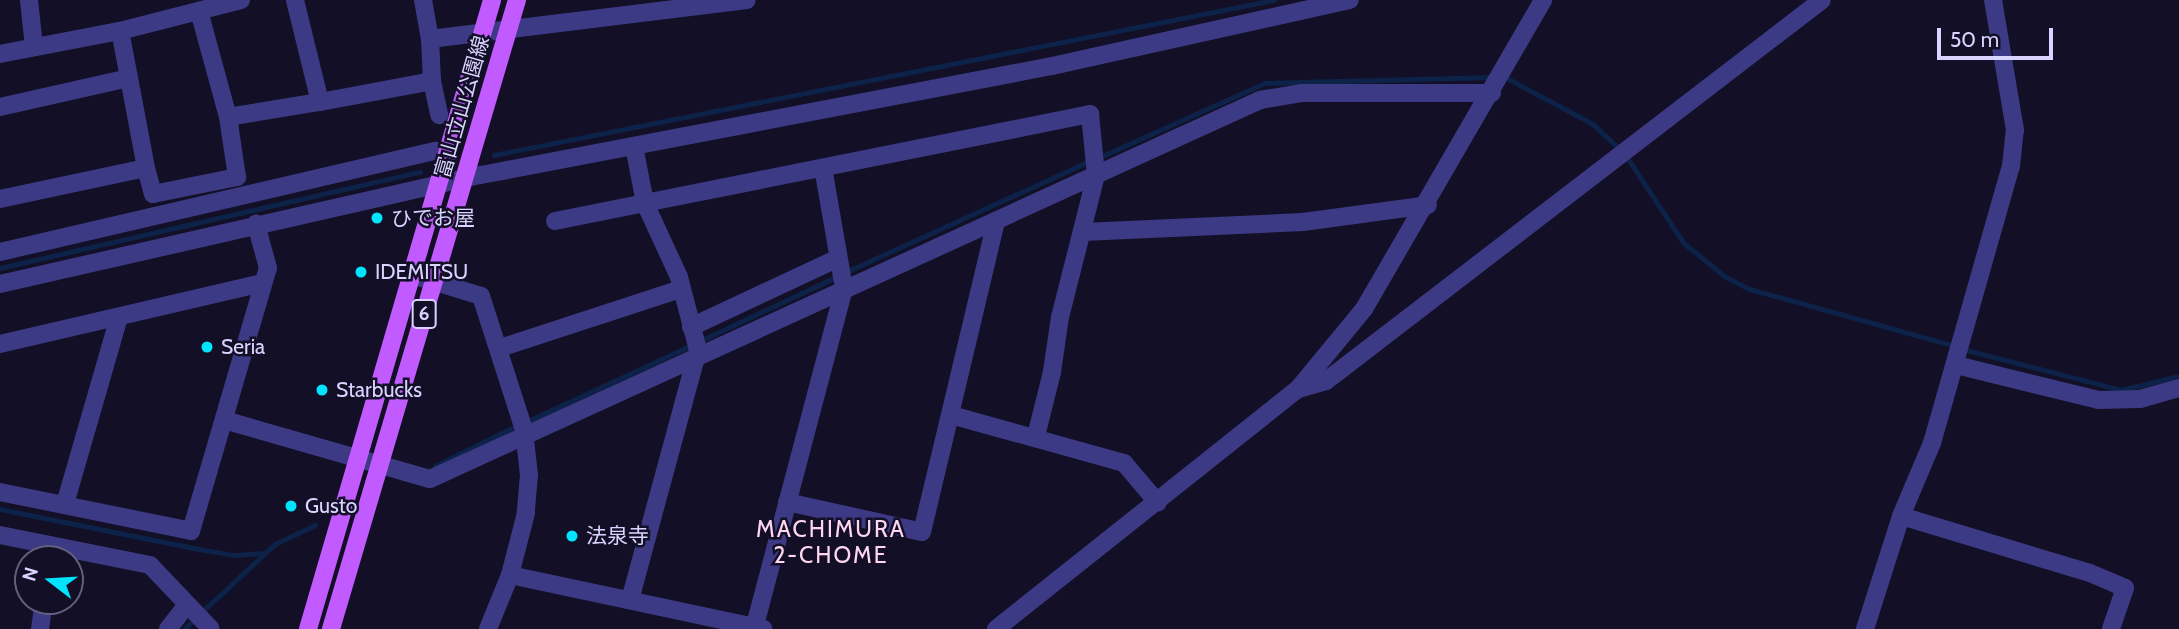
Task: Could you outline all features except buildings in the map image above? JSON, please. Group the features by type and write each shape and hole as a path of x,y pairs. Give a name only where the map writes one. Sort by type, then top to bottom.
{"main road":[{"name":"富山立山公園線","path":"308,629 492,0"},
{"name":"富山立山公園線","path":"331,629 517,0"}],"street":[{"path":"29,0 34,47"},
{"path":"0,54 120,31 241,0"},
{"path":"295,0 320,102"},
{"path":"423,0 430,39 432,81 439,115"},
{"path":"430,39 747,0"},
{"path":"0,285 257,224 438,187 465,179 1052,66 1350,0"},
{"path":"996,629 1158,503 1298,388 1364,309 1428,205 1544,0"},
{"path":"1298,388 1326,381 1822,0"},
{"path":"1866,629 1901,516 1932,443 2011,166 2015,130 1993,0"},
{"path":"120,31 153,194 237,177 228,117 199,11"},
{"path":"0,107 129,78"},
{"path":"228,117 432,81"},
{"path":"223,420 430,479 524,437 631,383 698,358 844,288 1259,100 1302,93 1492,93"},
{"path":"555,220 1090,114 1096,175 1036,436"},
{"path":"630,600 698,358 681,289 645,202 634,146"},
{"path":"0,252 435,151"},
{"path":"0,200 146,168"},
{"path":"510,575 758,628 787,502 844,288 823,168"},
{"path":"1083,232 1303,222 1428,205"},
{"path":"787,502 922,532 996,221"},
{"path":"0,492 191,531 268,268 257,224"},
{"path":"691,327 838,258"},
{"path":"412,275 481,296 500,348 524,437 529,475 527,513 510,575 488,629"},
{"path":"0,344 263,282"},
{"path":"500,348 681,289"},
{"path":"65,504 119,317"},
{"path":"1956,365 1975,366 2098,400 2140,399 2179,388"},
{"path":"951,415 1036,436 1125,463 1158,503"},
{"path":"1901,516 2090,573 2124,588 2111,629"},
{"path":"0,535 31,545"},
{"path":"84,556 150,565 211,629"},
{"path":"168,629 187,605"}],"waterway":[{"path":"494,155 1274,0"},
{"path":"1098,158 1265,83 1493,77"},
{"path":"1505,77 1593,124 1621,150"},
{"path":"1627,157 1684,243 1726,277 1750,289 1955,346"},
{"path":"846,272 1090,161"},
{"path":"0,268 420,172"},
{"path":"700,341 838,276"},
{"path":"526,422 692,345"},
{"path":"1963,349 2121,390 2179,376"},
{"path":"435,466 518,425"},
{"path":"0,509 234,555 264,553"},
{"path":"202,612 275,544 315,525"},
{"path":"184,629 196,618"}],"place":[{"name":"ひでお屋","path":"377,218"},
{"name":"IDEMITSU","path":"361,272"},
{"name":"Seria","path":"207,347"},
{"name":"Starbucks","path":"322,390"},
{"name":"Gusto","path":"291,506"},
{"name":"法泉寺","path":"572,536"}],"district":[{"name":"MACHIMURA 2-CHOME","path":"831,542"}]}
